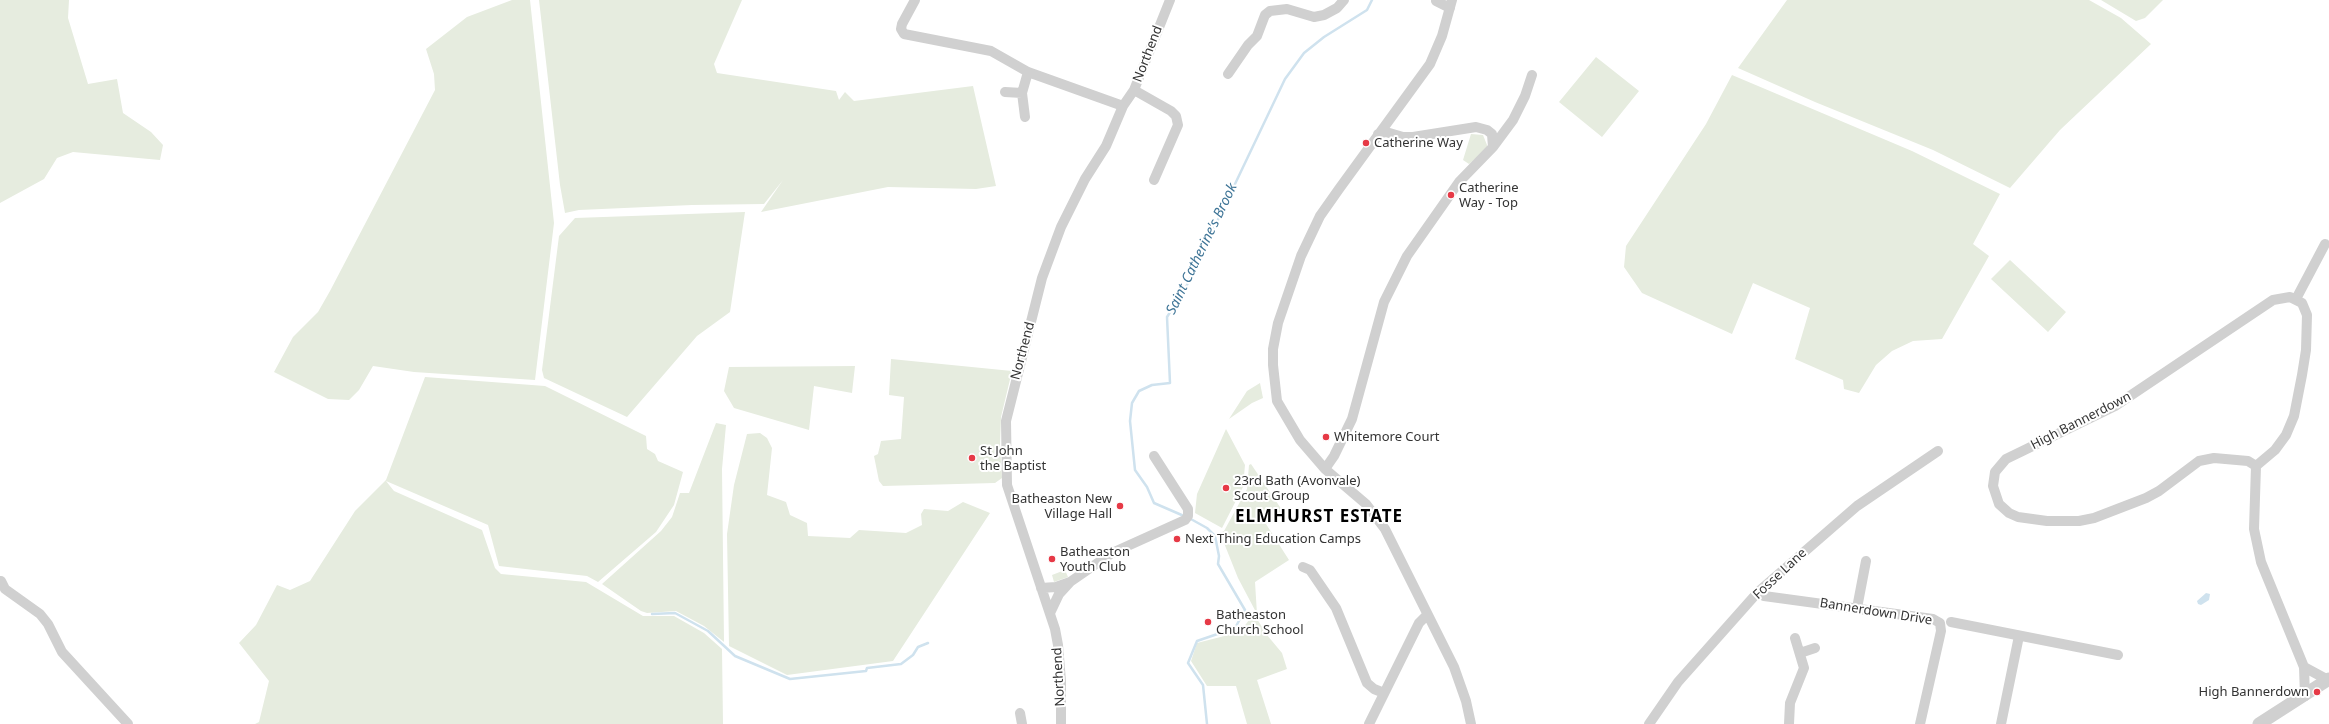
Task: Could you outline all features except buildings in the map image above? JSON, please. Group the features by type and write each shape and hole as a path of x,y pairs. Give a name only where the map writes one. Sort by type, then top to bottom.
{"street":[{"path":"915,0 902,24 901,29 904,34 991,51 1028,72 1123,106"},
{"path":"1157,0 1168,3"},
{"path":"1228,74 1248,45 1257,36 1265,15 1270,11 1287,9 1308,16 1319,16 1337,8 1344,0"},
{"path":"1436,1 1451,4 1442,36 1430,64 1320,216 1301,256 1284,303 1273,349 1278,401 1298,436 1325,469 1366,504 1380,522 1454,667 1466,701 1471,724"},
{"name":"Northend","path":"1061,724 1061,681 1058,645 1050,613 1007,485 1006,421 1016,374 1044,271 1070,208 1106,146 1123,106 1134,90 1168,3"},
{"path":"1025,117 1022,94 1028,72"},
{"path":"1325,469 1334,456 1352,419 1384,302 1407,256 1459,182 1493,147 1513,120 1525,96 1532,75"},
{"path":"1134,90 1171,111 1176,116 1178,125 1154,180"},
{"path":"1005,92 1022,94"},
{"path":"1378,134 1386,132 1403,137 1413,137 1476,127 1487,130 1492,134 1493,147"},
{"path":"2305,696 2304,667 2261,562 2256,544 2254,529 2256,466 2275,450 2286,435 2294,416 2306,350 2308,322 2306,309 2296,299 2325,244"},
{"name":"High Bannerdown","path":"2256,466 2248,461 2238,459 2214,458 2199,461 2159,491 2146,498 2094,518 2080,521 2047,521 2018,517 2009,513 1999,504 1993,486 1995,472 2006,459 2126,400 2273,300 2282,297 2296,299"},
{"name":"Fosse Lane","path":"1649,724 1678,682 1758,592 1857,506 1938,452"},
{"path":"1050,613 1059,594 1070,582 1112,553 1186,518 1188,509 1154,456"},
{"path":"1857,608 1866,561"},
{"path":"1303,567 1310,570 1336,608 1367,683 1374,690 1384,693"},
{"path":"1,581 5,588 40,614 48,624 62,652 128,724"},
{"path":"1041,588 1056,587 1070,582"},
{"name":"Bannerdown Drive","path":"1758,592 1764,596 1933,619 1940,623 1941,631 1920,724"},
{"path":"1368,724 1419,623 1428,615"},
{"path":"1951,622 2118,655"},
{"path":"2001,724 2019,636"},
{"path":"1789,724 1790,703 1804,668 1796,638"},
{"path":"1800,653 1815,648"},
{"path":"2258,724 2305,696 2328,680 2304,667"},
{"path":"1020,713 1022,724"}],"shaded area":[{"path":"0,0 69,0 68,18 88,84 117,79 123,113 151,132 163,145 160,160 73,152 57,158 44,179 0,203"},
{"path":"512,0 530,0 554,223 535,380 414,372 373,366 359,390 349,400 328,399 274,372 293,337 318,312 330,291 435,90 434,74 426,49 467,17"},
{"path":"539,0 742,0 714,64 717,73 836,91 839,100 845,92 854,101 973,86 996,186 976,189 888,187 761,212 783,180 764,204 692,205 579,210 565,213 560,185"},
{"path":"1787,0 2089,0 2121,18 2151,44 2060,130 2010,188 1933,150 1815,102 1738,68"},
{"path":"2101,0 2163,0 2145,18 2136,21"},
{"path":"1596,57 1639,91 1602,137 1559,102"},
{"path":"1732,75 1912,151 2000,194 1973,244 1989,256 1942,339 1913,341 1892,351 1876,365 1859,393 1844,389 1843,380 1795,359 1810,308 1753,283 1732,334 1642,293 1624,267 1626,246 1706,124"},
{"path":"1471,134 1483,135 1487,149 1469,164 1463,160"},
{"path":"745,212 730,312 697,336 627,417 544,378 542,370 559,236 575,218"},
{"path":"2010,260 2066,312 2048,332 1991,279"},
{"name":"St John the Baptist","path":"891,359 1012,371 1001,417 1000,445 1002,478 995,483 883,486 879,481 874,456 878,454 881,441 901,439 904,397 889,395"},
{"path":"855,366 852,393 814,386 809,430 734,408 724,391 729,367"},
{"path":"425,377 545,386 646,436 647,449 655,454 658,461 683,472 674,505 656,532 598,582 587,576 499,566 488,525 386,481 394,491 482,530 495,568 501,574 586,582 643,616 674,616 704,633 722,649 723,724 255,724 259,722 269,681 239,643 256,625 277,585 290,590 310,581 355,511 386,480"},
{"path":"1260,383 1263,398 1252,403 1229,419 1247,391"},
{"path":"716,423 726,425 722,469 724,642 704,626 676,611 647,613 641,611 602,584 661,531 672,517 680,493 689,493"},
{"path":"1226,429 1245,465 1243,487 1222,528 1195,513 1197,494"},
{"path":"760,433 767,438 772,448 767,495 786,502 790,515 807,523 808,536 850,538 859,530 906,533 922,525 921,514 924,509 948,511 963,502 990,513 893,661 787,675 729,646 727,534 734,485 747,434"},
{"path":"1251,464 1284,513 1266,524 1289,560 1255,582 1257,614 1238,578 1220,533 1224,531 1247,489 1249,465"},
{"path":"1065,570 1068,577 1054,582 1052,575"},
{"path":"1252,616 1257,619 1267,635 1282,653 1287,669 1257,680 1271,724 1247,724 1236,686 1207,686 1191,661 1197,643 1240,632"}],"water":[{"path":"2206,593 2210,594 2209,600 2201,605 2198,604 2197,601"}],"waterway":[{"name":"Saint Catherine's Brook","path":"1184,516 1154,503 1147,487 1135,470 1130,421 1132,403 1139,391 1152,385 1170,383 1167,317 1185,289 1285,79 1304,53 1324,37 1367,10 1372,0"},
{"name":"Saint Catherine's Brook","path":"1189,518 1207,528 1215,536 1219,556 1218,564 1245,610 1235,628 1197,641 1188,663 1203,685 1207,724"},
{"path":"652,614 675,613 708,631 735,656 790,679 866,671 867,668 901,664 913,655 918,647 928,643"}],"place":[{"name":"Catherine Way","path":"1366,143"},
{"name":"Catherine Way - Top","path":"1451,195"},
{"name":"Whitemore Court","path":"1326,437"},
{"name":"St John the Baptist","path":"972,458"},
{"name":"23rd Bath (Avonvale) Scout Group","path":"1226,488"},
{"name":"Batheaston New Village Hall","path":"1120,506"},
{"name":"Next Thing Education Camps","path":"1177,539"},
{"name":"Batheaston Youth Club","path":"1052,559"},
{"name":"Batheaston Church School","path":"1208,622"},
{"name":"High Bannerdown","path":"2317,692"}],"district":[{"name":"ELMHURST ESTATE","path":"1319,517"}]}
